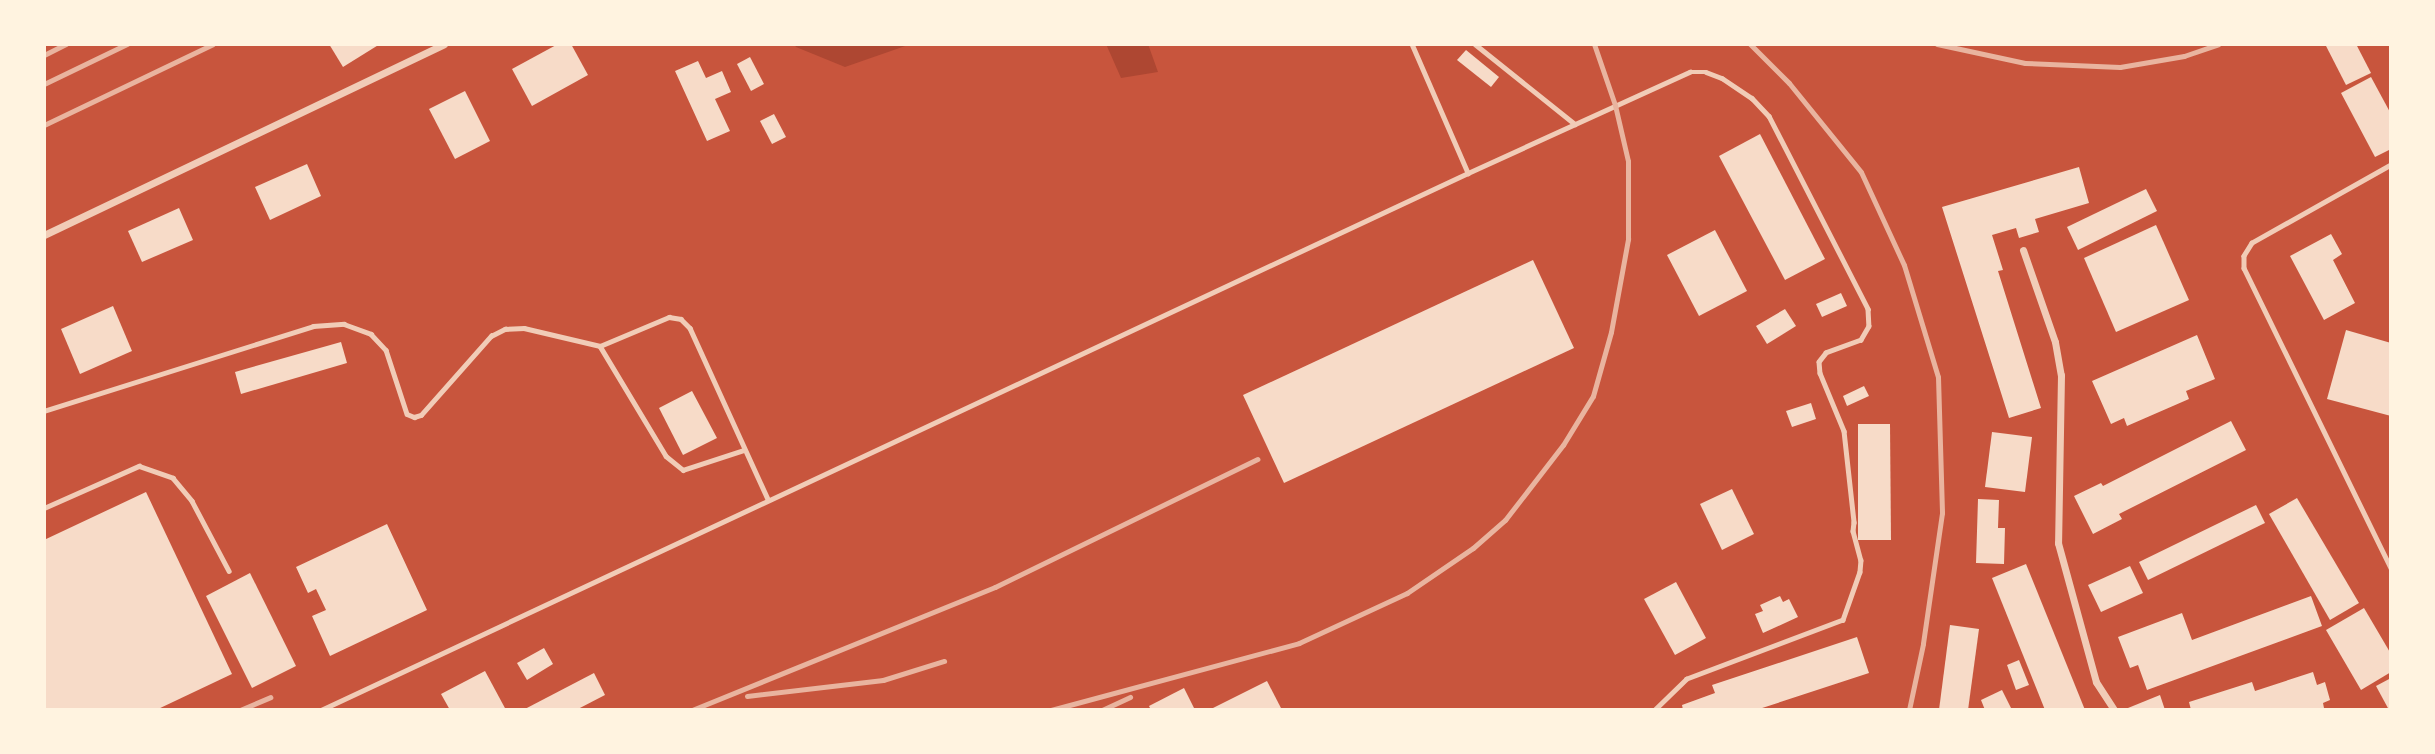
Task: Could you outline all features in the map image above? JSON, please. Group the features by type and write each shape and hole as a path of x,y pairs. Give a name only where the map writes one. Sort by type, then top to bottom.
{"street":[{"path":"44,235 444,44"},
{"path":"2023,250 2055,342 2061,375 2058,543 2096,682 2115,710"}],"lane":[{"path":"1412,44 1468,173"},
{"path":"1475,44 1575,124"},
{"path":"321,710 1468,173 1690,72 1706,72 1722,78 1752,98 1769,116 1868,309 1869,326 1861,340 1826,353 1819,362 1820,373 1844,430 1853,531 1861,560 1849,611 1843,620 1687,679 1655,710"},
{"path":"2391,165 2252,243 2244,256 2244,268 2391,568"},
{"path":"44,411 313,326 344,324 371,334 386,350 407,414 414,417 421,415 491,336 505,329 524,328 600,346 669,317 681,319 690,328 768,499"},
{"path":"600,346 666,456 683,470 744,450"},
{"path":"44,508 139,466 173,478 192,501 229,571"}],"shaded area":[{"path":"794,44 911,44 845,67"},
{"path":"1106,44 1148,44 1158,72 1121,78"}],"building":[{"path":"329,44 380,44 343,67"},
{"path":"558,44 571,44 588,75 532,106 512,69"},
{"path":"2325,44 2356,44 2371,73 2346,85"},
{"path":"1466,50 1499,77 1491,87 1457,60"},
{"path":"750,57 764,84 751,91 737,64"},
{"path":"698,61 706,78 722,71 731,92 715,99 730,131 707,141 675,71"},
{"path":"2371,77 2391,114 2391,149 2375,157 2341,93"},
{"path":"465,91 490,141 455,159 429,109"},
{"path":"774,114 786,137 772,144 760,121"},
{"path":"1760,134 1825,259 1785,280 1719,156"},
{"path":"307,164 321,196 270,220 255,187"},
{"path":"2079,167 2089,203 2035,219 2039,232 2019,238 2016,228 1992,235 2003,270 1998,271 2041,408 2009,418 1942,207"},
{"path":"2146,189 2157,211 2078,250 2067,227"},
{"path":"179,208 193,240 142,262 128,231"},
{"path":"2156,225 2189,300 2116,332 2084,258"},
{"path":"1715,230 1747,291 1699,316 1667,255"},
{"path":"2331,234 2342,254 2333,260 2355,303 2324,320 2290,256"},
{"path":"1533,260 1574,348 1284,483 1243,395"},
{"path":"1841,293 1847,306 1822,317 1816,304"},
{"path":"113,306 132,351 80,374 61,329"},
{"path":"1785,309 1796,326 1767,344 1756,326"},
{"path":"2346,330 2391,343 2391,416 2327,399"},
{"path":"2197,335 2215,379 2186,391 2189,399 2127,426 2124,418 2111,424 2092,381"},
{"path":"341,342 347,363 241,394 235,372"},
{"path":"1864,386 1869,396 1847,406 1843,396"},
{"path":"692,391 717,438 683,455 659,408"},
{"path":"1811,403 1816,419 1792,427 1786,411"},
{"path":"2231,421 2246,450 2119,514 2122,519 2093,534 2074,496 2101,483 2103,486"},
{"path":"1858,424 1890,424 1891,540 1858,540"},
{"path":"1992,432 2032,437 2025,492 1985,487"},
{"path":"1732,489 1754,534 1722,550 1700,504"},
{"path":"146,492 232,674 156,710 44,710 44,540"},
{"path":"2297,498 2359,603 2330,620 2269,514"},
{"path":"1978,499 1999,500 1998,528 2005,528 2004,564 1976,563"},
{"path":"2256,505 2265,523 2148,580 2139,562"},
{"path":"387,524 427,610 330,656 312,616 326,610 316,589 308,593 296,567"},
{"path":"2026,564 2085,710 2045,710 1992,578"},
{"path":"2130,566 2143,593 2101,612 2088,585"},
{"path":"250,573 296,666 252,688 206,596"},
{"path":"1676,582 1706,638 1675,655 1644,599"},
{"path":"1780,596 1783,602 1789,599 1798,617 1763,633 1755,614 1763,611 1760,605"},
{"path":"2311,596 2322,626 2147,690 2138,665 2130,668 2118,637 2182,613 2192,640"},
{"path":"2364,608 2391,654 2391,672 2361,690 2326,630"},
{"path":"1950,625 1979,629 1968,710 1939,710"},
{"path":"1857,637 1869,673 1756,710 1683,710 1682,705 1715,693 1712,685"},
{"path":"544,648 553,664 527,680 517,663"},
{"path":"2019,660 2029,685 2016,690 2007,665"},
{"path":"485,671 506,710 450,710 441,694"},
{"path":"2313,672 2317,685 2325,682 2330,700 2323,703 2324,708 2318,710 2191,710 2189,702 2252,682 2255,691"},
{"path":"594,673 605,695 576,710 523,710"},
{"path":"2391,678 2391,710 2389,710 2376,686"},
{"path":"1267,681 1282,710 1209,710"},
{"path":"1184,688 1195,710 1151,710 1149,706"},
{"path":"2002,690 2012,710 1985,710 1981,700"},
{"path":"2160,695 2165,710 2128,710 2128,708"}],"railway":[{"path":"44,55 66,44"},
{"path":"44,84 127,44"},
{"path":"44,125 213,44"},
{"path":"1051,710 1299,643 1407,593 1473,548 1505,520 1563,445 1593,396 1611,332 1628,239 1628,161 1615,105 1594,44"},
{"path":"1750,44 1789,83 1861,172 1904,265 1938,377 1942,513 1923,644 1909,710"},
{"path":"1937,44 2025,63 2120,67 2184,56 2218,44"},
{"path":"692,710 995,587 1258,459"},
{"path":"747,696 883,680 944,661"},
{"path":"240,710 270,697"},
{"path":"1102,710 1130,697"}]}
